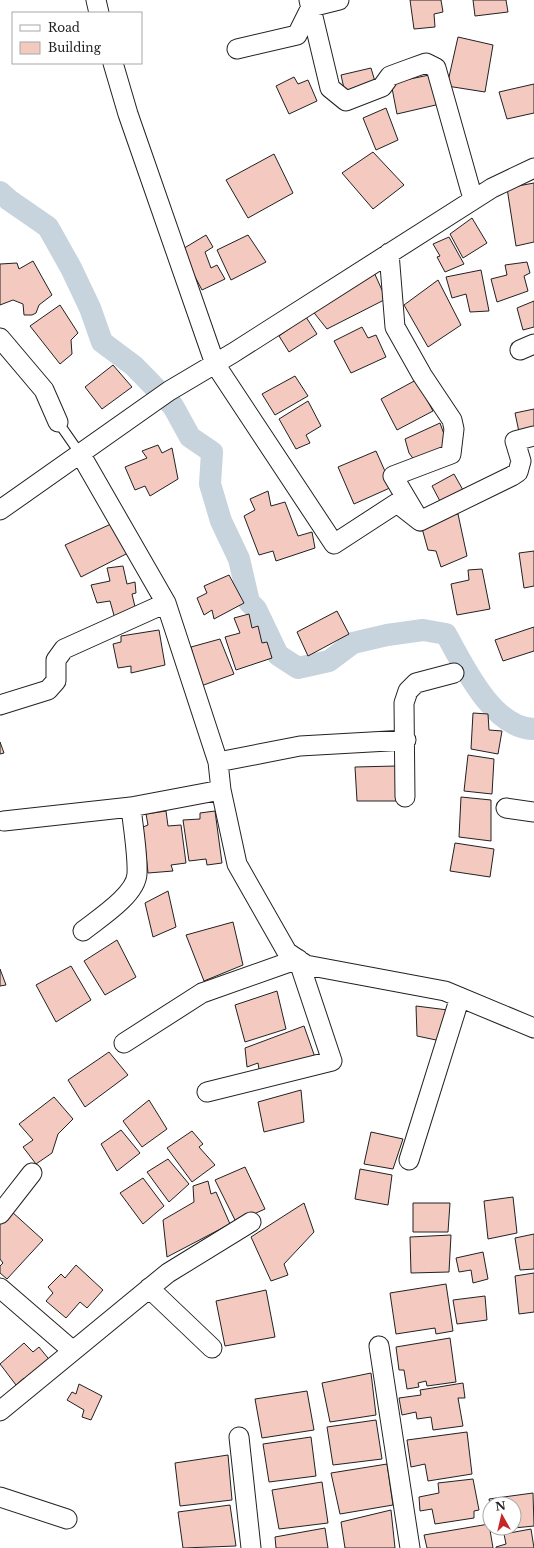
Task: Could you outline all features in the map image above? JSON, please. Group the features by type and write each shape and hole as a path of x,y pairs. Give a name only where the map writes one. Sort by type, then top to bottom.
{"street":[{"path":"96,0 99,12"},
{"path":"310,4 339,0"},
{"path":"237,49 297,35 310,4"},
{"path":"310,4 330,88 346,101 382,87 390,76 409,69 426,64 436,68 473,200"},
{"path":"113,64 128,114 215,364 334,544 397,503 420,520"},
{"path":"0,510 81,455 164,395 492,188 534,168"},
{"path":"389,253 395,327 422,375 452,420 454,429 451,454 393,476 420,520"},
{"path":"0,338 44,390 58,422"},
{"path":"420,520 518,472 521,461 515,441 534,436"},
{"path":"81,455 166,603 218,762 221,790 237,864 287,952 306,965 444,991 534,1028"},
{"path":"0,705 48,690 56,681 56,660 64,649 166,603"},
{"path":"405,797 406,740 404,703 408,691 416,683 454,673"},
{"path":"218,762 300,746 406,740"},
{"path":"4,821 131,807 221,790"},
{"path":"83,931 131,890 137,876 131,807"},
{"path":"506,808 534,812"},
{"path":"124,1043 202,993 298,959"},
{"path":"207,1092 332,1061 298,959"},
{"path":"409,1160 460,997"},
{"path":"0,1214 32,1172"},
{"path":"0,1411 168,1273 251,1222"},
{"path":"0,1288 73,1351"},
{"path":"149,1288 212,1348"},
{"path":"379,1346 410,1548"},
{"path":"239,1437 252,1548"},
{"path":"0,1497 67,1519"}],"lane":[{"path":"58,422 81,455"}],"building":[{"path":"410,0 441,0 443,12 434,14 435,27 414,29"},
{"path":"473,0 506,0 508,12 475,16"},
{"path":"458,37 493,45 485,92 447,86"},
{"path":"371,68 376,85 345,93 341,75"},
{"path":"434,74 440,104 397,114 391,83"},
{"path":"294,77 298,84 308,80 317,101 289,114 276,86"},
{"path":"534,84 534,113 507,119 499,92"},
{"path":"386,108 398,140 376,150 363,118"},
{"path":"373,152 404,185 373,209 342,173"},
{"path":"274,154 293,193 248,218 226,180"},
{"path":"534,183 534,242 516,246 507,188"},
{"path":"472,218 487,243 463,258 450,234"},
{"path":"206,235 213,247 205,252 211,268 217,265 225,279 202,290 181,250"},
{"path":"248,235 266,262 231,280 217,250"},
{"path":"449,237 464,264 445,272 437,257 440,256 433,244"},
{"path":"33,261 52,295 39,305 36,313 32,315 24,315 23,304 13,300 0,305 0,264 17,263 19,269"},
{"path":"527,262 530,273 524,276 528,291 497,302 491,279 507,275 505,265"},
{"path":"373,270 386,299 327,329 311,309"},
{"path":"481,270 489,311 470,312 466,294 452,298 446,277"},
{"path":"438,280 461,325 428,347 404,305"},
{"path":"534,301 534,327 523,330 517,308"},
{"path":"60,305 78,333 71,340 72,354 60,364 30,326"},
{"path":"306,317 317,334 289,352 279,336"},
{"path":"362,327 368,338 376,335 386,357 351,373 334,341"},
{"path":"113,365 132,387 102,409 85,387"},
{"path":"295,376 308,396 275,415 262,394"},
{"path":"416,380 433,411 397,430 381,399"},
{"path":"308,401 321,426 306,435 310,443 296,449 279,419"},
{"path":"534,409 534,429 519,432 515,413"},
{"path":"440,423 449,448 415,461 409,453 405,439"},
{"path":"158,445 162,453 172,448 178,479 150,496 145,486 135,490 125,467 147,458 142,451"},
{"path":"376,451 392,487 354,504 338,467"},
{"path":"454,474 463,490 441,503 432,486"},
{"path":"268,491 271,506 285,502 298,536 312,532 315,548 276,561 273,551 259,555 244,516 255,510 250,499"},
{"path":"458,514 467,556 441,567 436,551 428,550 420,521"},
{"path":"111,524 128,553 81,577 65,545"},
{"path":"534,551 534,586 524,588 519,553"},
{"path":"123,566 127,584 135,582 136,593 132,594 136,611 115,619 110,601 97,603 91,585 110,581 107,568"},
{"path":"482,569 490,609 457,615 451,584 469,580 468,570"},
{"path":"229,575 244,603 214,619 212,610 204,615 197,598 207,593 204,586"},
{"path":"337,611 349,634 308,656 297,632"},
{"path":"249,614 252,628 258,626 262,643 267,642 272,658 236,670 225,637 240,633 234,618"},
{"path":"534,627 534,651 503,661 495,640"},
{"path":"159,630 165,665 131,673 131,666 118,668 113,644 121,642 121,636"},
{"path":"220,639 234,674 201,686 191,647"},
{"path":"473,713 488,714 489,730 502,731 498,754 471,749"},
{"path":"0,742 4,753 0,754"},
{"path":"468,755 494,759 492,794 464,791"},
{"path":"396,766 398,801 357,801 355,767"},
{"path":"461,797 491,800 491,841 459,837"},
{"path":"166,811 168,826 181,825 186,863 171,865 173,871 148,873 143,827 148,825 146,814"},
{"path":"215,811 222,863 207,865 206,859 189,861 183,820 200,819 200,813"},
{"path":"455,843 494,849 490,877 450,871"},
{"path":"168,891 176,927 153,937 145,903"},
{"path":"233,922 243,965 204,981 186,935"},
{"path":"117,940 136,977 105,995 84,961"},
{"path":"71,966 91,1000 56,1022 36,985"},
{"path":"0,969 6,985 0,986"},
{"path":"277,991 286,1029 245,1042 235,1005"},
{"path":"416,1006 448,1010 441,1041 417,1036"},
{"path":"304,1026 317,1063 260,1075 258,1063 247,1067 245,1048"},
{"path":"109,1052 128,1075 85,1107 68,1080"},
{"path":"301,1090 304,1122 264,1132 258,1102"},
{"path":"54,1097 73,1119 58,1134 52,1153 36,1164 23,1147 33,1140 19,1124"},
{"path":"149,1100 167,1129 142,1147 123,1121"},
{"path":"121,1130 140,1153 117,1171 101,1144"},
{"path":"192,1131 203,1144 199,1147 215,1165 192,1182 167,1148"},
{"path":"371,1132 403,1139 393,1169 364,1164"},
{"path":"168,1159 189,1184 169,1202 147,1172"},
{"path":"245,1167 265,1209 236,1222 215,1180"},
{"path":"360,1169 392,1175 388,1205 355,1199"},
{"path":"143,1178 164,1206 143,1224 120,1193"},
{"path":"208,1181 211,1194 216,1192 230,1224 167,1257 163,1220 194,1202 193,1186"},
{"path":"513,1197 517,1233 488,1239 484,1201"},
{"path":"304,1203 314,1232 284,1264 288,1275 271,1281 251,1237"},
{"path":"413,1203 450,1203 448,1232 413,1232"},
{"path":"11,1211 43,1240 7,1279 0,1273 0,1266 3,1263 0,1259 0,1224"},
{"path":"534,1234 534,1269 520,1270 515,1238"},
{"path":"451,1235 449,1272 411,1273 410,1237"},
{"path":"483,1252 488,1279 473,1283 471,1270 459,1272 456,1258"},
{"path":"76,1265 103,1290 87,1308 80,1302 66,1318 46,1301 53,1293 48,1287 61,1274 65,1278"},
{"path":"534,1273 534,1312 519,1314 515,1276"},
{"path":"446,1284 453,1331 436,1334 435,1328 396,1334 390,1293"},
{"path":"266,1290 275,1337 225,1346 216,1301"},
{"path":"485,1296 487,1320 457,1324 453,1300"},
{"path":"450,1338 456,1382 427,1386 426,1381 418,1383 419,1387 407,1389 404,1370 399,1370 396,1347"},
{"path":"24,1343 33,1352 39,1347 52,1363 26,1380 24,1378 16,1385 0,1364"},
{"path":"371,1373 376,1415 330,1422 322,1383"},
{"path":"463,1383 465,1398 458,1398 463,1426 433,1430 431,1417 417,1419 416,1412 402,1415 399,1398 421,1395 420,1390"},
{"path":"79,1384 102,1396 91,1420 82,1417 84,1410 67,1400 72,1392 76,1394"},
{"path":"307,1391 314,1430 262,1438 255,1399"},
{"path":"376,1420 382,1459 333,1465 327,1427"},
{"path":"467,1432 472,1474 428,1481 425,1464 411,1467 407,1440"},
{"path":"311,1437 316,1476 269,1482 263,1444"},
{"path":"228,1455 232,1500 180,1506 175,1463"},
{"path":"387,1464 393,1505 340,1514 331,1473"},
{"path":"473,1479 479,1510 474,1511 474,1518 435,1524 432,1509 420,1511 419,1497 439,1493 438,1483"},
{"path":"322,1482 328,1523 279,1529 272,1490"},
{"path":"533,1493 534,1526 522,1527 522,1496 511,1496"},
{"path":"230,1505 236,1546 183,1548 178,1512"},
{"path":"391,1510 395,1548 345,1548 341,1522"},
{"path":"482,1525 482,1536 491,1536 493,1548 427,1548 424,1535"},
{"path":"325,1528 328,1548 276,1548 275,1537"},
{"path":"531,1529 534,1548 496,1548 506,1544 504,1536 522,1536 522,1531"}],"waterway":[{"path":"0,192 48,227 71,268 90,308 102,342 134,366 173,406 190,437 212,452 210,484 221,521 239,559 249,602 256,609 278,655 298,668 329,661 353,643 387,635 423,630 446,634 471,678 493,707 505,719 519,726 534,729"}]}
